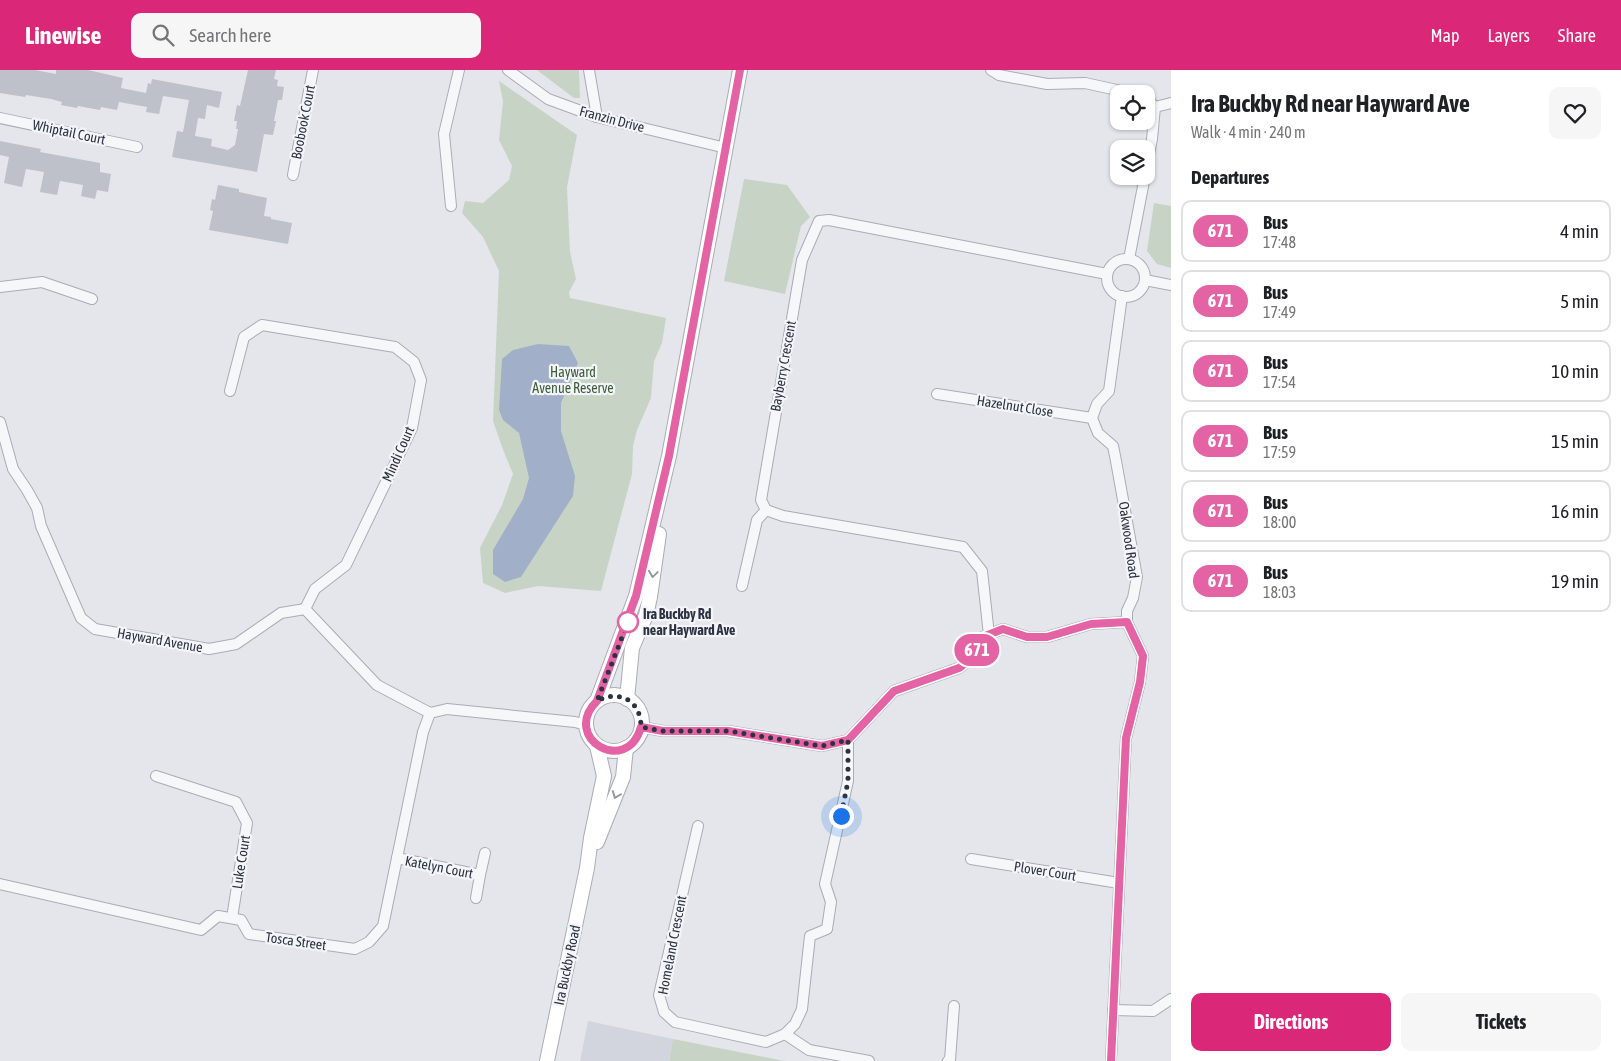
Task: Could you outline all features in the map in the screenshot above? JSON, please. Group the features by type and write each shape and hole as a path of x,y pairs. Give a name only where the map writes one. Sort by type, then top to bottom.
{"street":[{"name":"Boobook Court","path":"294,175 313,70"},
{"path":"451,206 444,134 459,70"},
{"name":"Franzin Drive","path":"508,70 548,99 597,117 726,148"},
{"path":"589,70 597,117"},
{"path":"597,701 612,696 627,699 638,711 641,727 634,743 626,748 612,751 598,746 587,733 587,716 591,707 597,701 636,596 669,456 740,70"},
{"path":"991,70 999,75 1047,84 1085,83 1110,88"},
{"path":"1155,107 1171,103"},
{"name":"Whiptail Court","path":"0,118 137,147"},
{"path":"1129,259 1143,185"},
{"name":"Bayberry Crescent","path":"766,510 760,500 802,260 819,221 830,220 1107,274"},
{"path":"1129,259 1143,269 1145,280 1141,290 1136,294 1122,296 1110,289 1107,274 1112,265 1117,261 1129,259"},
{"path":"1145,280 1171,285"},
{"path":"0,287 42,282 92,299"},
{"path":"1092,418 1097,404 1109,391 1122,296"},
{"name":"Mindi Court","path":"230,391 244,337 262,325 396,347 414,362 421,380 412,428 346,565 315,589 305,609"},
{"name":"Hazelnut Close","path":"937,394 1092,418"},
{"name":"Oakwood Road","path":"1092,418 1098,433 1113,446 1137,577 1133,598 1127,611 1127,622"},
{"name":"Hayward Avenue","path":"0,422 13,469 37,508 41,526 81,618 96,629 209,649 236,644 281,613 305,609"},
{"path":"627,699 632,648 646,615 650,597 669,456"},
{"path":"742,586 757,520 766,510 782,516 963,547 982,570 989,635"},
{"path":"305,609 377,685 430,713 447,709 586,725"},
{"path":"641,727 663,731 728,731 822,746 848,740 894,691 959,668 975,656 980,638 1003,629 1027,637 1047,637 1091,624 1127,622 1143,656 1140,682 1126,738 1111,1061"},
{"name":"Tosca Street","path":"232,918 241,920 249,934 355,949 369,942 383,926 423,732 430,713"},
{"path":"848,740 848,781 826,884 831,902 827,929 810,936 802,1009 794,1024 785,1034 809,1050 869,1061"},
{"name":"Ira Buckby Road","path":"547,1061 604,776 598,746"},
{"name":"Ira Buckby Road","path":"587,868 623,777 626,748"},
{"name":"Luke Court","path":"156,776 236,802 247,823 232,918"},
{"name":"Homeland Crescent","path":"698,826 659,995 664,1012 675,1022 766,1042 785,1034"},
{"name":"Katelyn Court","path":"476,898 485,853"},
{"name":"Katelyn Court","path":"397,858 480,875"},
{"name":"Plover Court","path":"971,859 1119,883"},
{"path":"0,884 201,930 218,916 232,918"},
{"path":"1113,1010 1153,1011 1171,999"},
{"path":"948,1061 950,1060 954,1006"}],"shaded area":[{"path":"588,1021 673,1039 669,1061 580,1061"}],"green space":[{"path":"537,70 579,70 580,98 574,98"},
{"name":"Hayward Avenue Reserve","path":"499,81 577,135 567,187 570,252 576,279 569,292 570,298 666,318 662,343 654,361 651,398 637,430 633,446 632,474 601,591 538,586 505,593 483,583 480,548 502,505 513,474 493,421 499,271 483,237 462,213 465,201 483,203 509,180 512,166 499,140 503,101"},
{"path":"744,179 787,185 810,217 801,226 785,294 724,281"},
{"path":"1154,203 1171,206 1171,268 1157,264 1147,251"},
{"path":"673,1039 785,1061 669,1061"}],"water":[{"path":"538,344 569,346 578,363 561,403 561,431 575,476 573,496 521,577 505,582 493,574 493,550 523,499 529,478 519,433 503,420 499,410 502,359 513,350"}],"building":[{"path":"0,70 35,70 56,74 56,70 88,70 123,78 121,88 146,93 148,83 151,84 152,79 222,92 219,108 207,105 205,119 198,118 195,136 212,139 211,146 228,150 235,145 238,129 236,129 237,121 234,121 237,105 240,106 248,70 276,70 274,79 278,80 277,86 284,87 282,100 278,100 273,135 264,134 257,172 172,157 177,131 183,132 189,100 163,96 159,114 146,112 147,107 119,102 117,110 101,107 100,110 78,106 77,108 61,105 62,102 51,99 0,93"},
{"path":"0,141 41,149 40,152 100,163 100,172 111,174 108,192 97,190 95,199 81,196 83,185 60,181 57,195 40,192 44,172 26,169 22,187 4,183 9,157 0,155"},
{"path":"218,185 239,189 239,192 267,198 264,216 292,223 288,244 209,230 213,211 210,210 212,199 215,200"}],"bus line":[{"name":"671","path":"740,70 669,456 636,596 628,622 597,701 591,707 587,716 587,733 598,746 604,750 612,751 626,748 634,743 641,727 663,731 728,731 822,746 848,740 894,691 959,668 975,656 980,638 1003,629 1027,637 1047,637 1091,624 1127,622 1143,656 1140,682 1126,738 1111,1061"}],"place":[{"name":"Ira Buckby Rd near Hayward Ave","path":"628,622"}],"route":[{"path":"628,622 597,701 604,697 612,696 620,696 627,699 634,704 638,711 641,727 663,731 728,731 822,746 848,740 848,781 841,816"}]}
